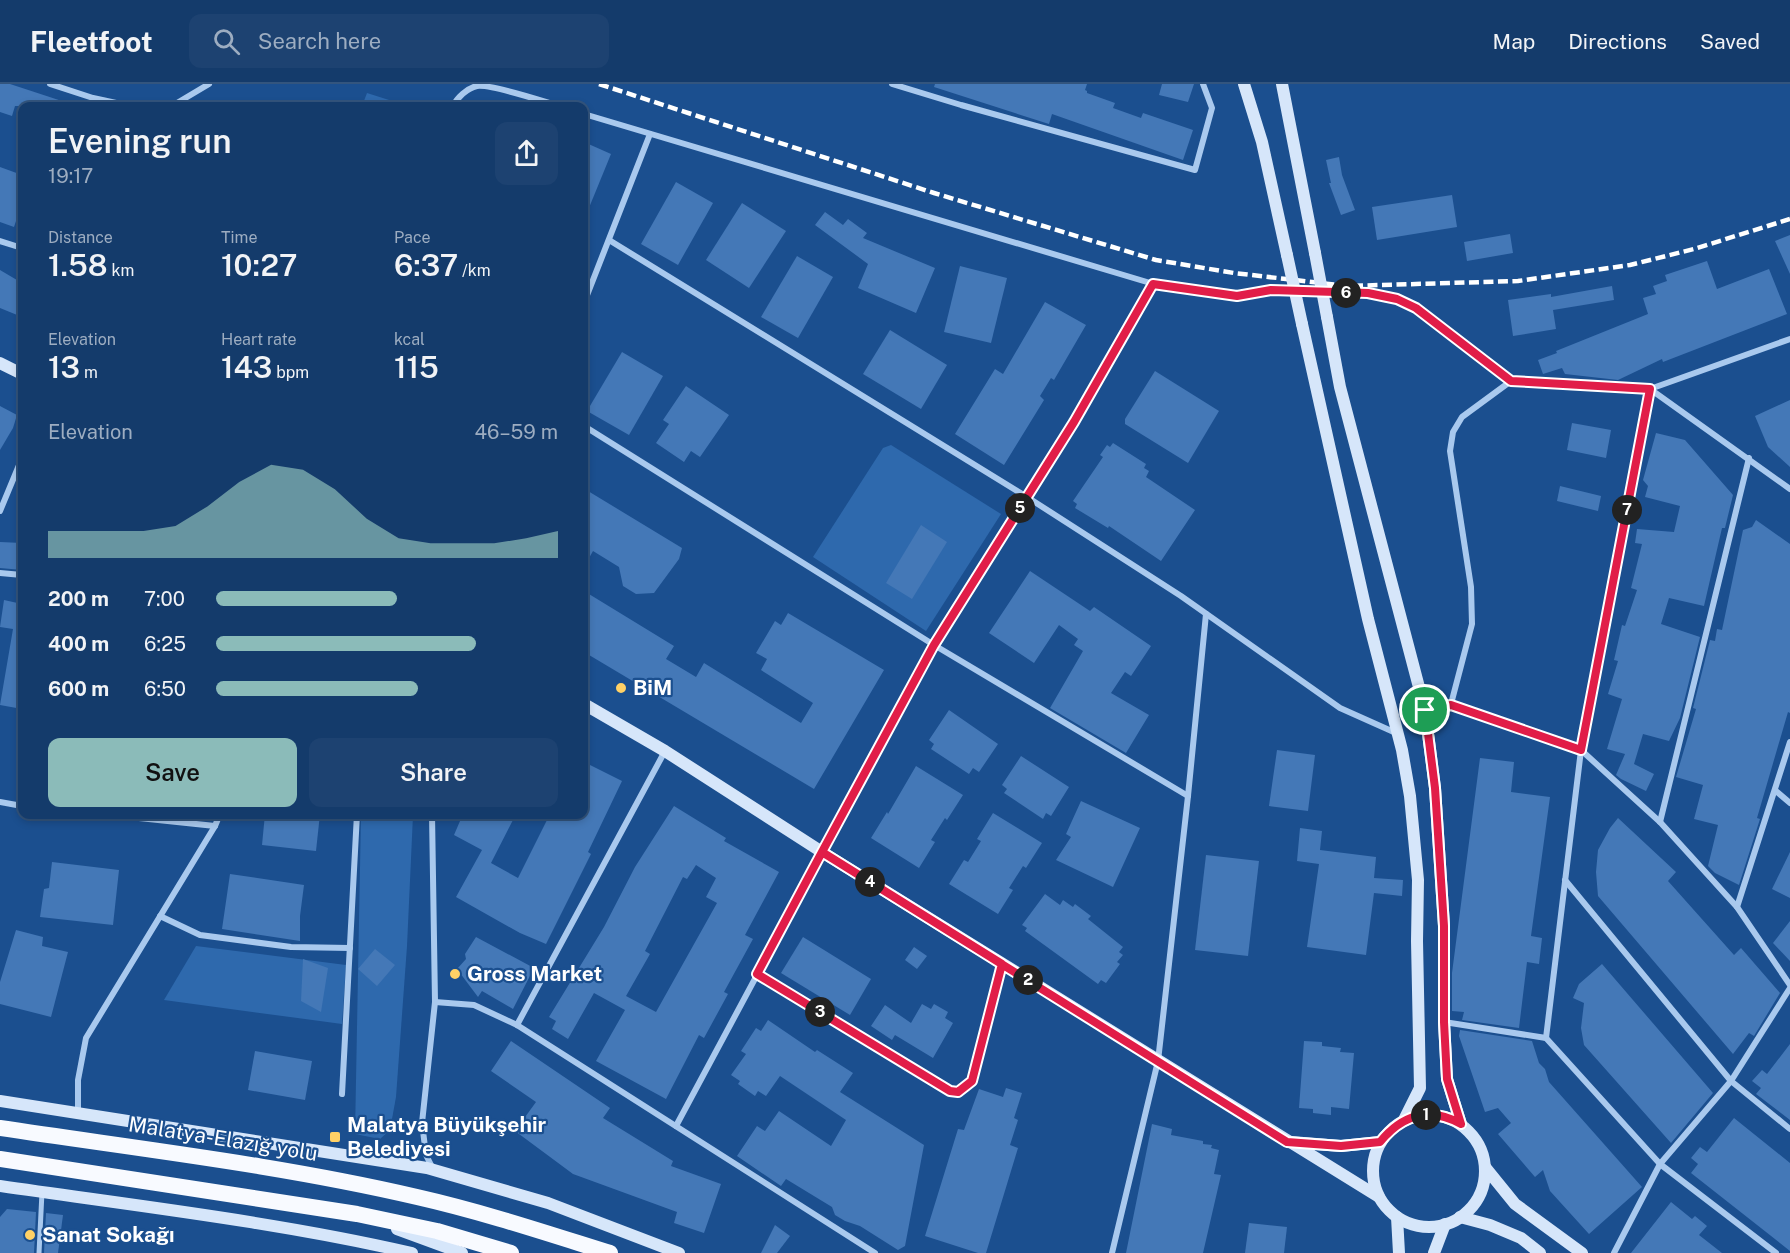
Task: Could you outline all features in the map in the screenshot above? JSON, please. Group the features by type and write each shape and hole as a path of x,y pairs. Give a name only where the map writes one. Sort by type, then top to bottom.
{"highway":[{"name":"Malatya-Elazığ yolu","path":"0,1128 271,1168 416,1197 508,1220 610,1253"},
{"path":"0,1159 357,1214 437,1231 511,1253"}],"main road":[{"path":"1244,84 1262,142 1368,619 1398,733 1410,795 1418,880 1420,1088 1404,1120"},
{"path":"1282,84 1340,387 1425,710 1435,788 1444,926 1444,1022 1447,1079 1461,1124 1478,1143 1485,1167 1515,1204 1582,1253"},
{"path":"0,363 18,372"},
{"path":"588,706 665,751 822,852 1379,1197"},
{"path":"0,1101 433,1170 548,1203 679,1253"},
{"path":"1461,1124 1437,1115 1420,1115 1404,1120 1390,1129 1380,1142 1372,1170 1379,1197 1397,1217 1412,1224 1429,1227 1445,1224 1460,1217 1473,1206 1481,1192 1485,1167"},
{"path":"1287,1142 1341,1146 1380,1142"},
{"path":"0,1186 221,1218 370,1243 412,1253"},
{"path":"357,1214 462,1253"},
{"path":"1397,1217 1399,1253"},
{"path":"1460,1217 1490,1225 1521,1238 1540,1253"},
{"path":"1434,1253 1445,1224"}],"street":[{"path":"50,84 112,102"},
{"path":"179,102 209,84"},
{"path":"892,84 1195,170 1212,108 1203,84"},
{"path":"455,102 458,97 477,86 501,89 545,102"},
{"path":"588,115 1153,284 1237,296 1271,290 1368,293 1397,299 1416,308 1511,381 1650,389 1790,339"},
{"path":"588,293 651,134"},
{"path":"609,240 1027,497 1206,614 1340,708 1398,733"},
{"path":"0,241 18,247"},
{"path":"676,1126 934,645 1074,422 1153,284"},
{"path":"1451,705 1472,624 1471,587 1450,452 1454,432 1462,417 1511,381"},
{"path":"1650,389 1790,489"},
{"path":"1546,1038 1581,750 1650,389"},
{"path":"588,429 934,645 1188,796"},
{"path":"1660,822 1749,458"},
{"path":"0,511 18,468"},
{"path":"0,573 18,575"},
{"path":"1112,1253 1158,1061 1206,614"},
{"path":"1425,710 1451,705 1581,750 1660,822 1737,907 1790,986 1731,1081 1660,1164 1614,1253"},
{"path":"1737,907 1790,742"},
{"path":"517,1024 665,751"},
{"path":"1776,791 1790,803"},
{"path":"0,802 18,805"},
{"path":"148,819 215,826"},
{"path":"78,1113 78,1080 86,1038 218,819"},
{"path":"342,1094 357,819"},
{"path":"432,819 435,1002 422,1123 426,1155 433,1170"},
{"path":"1566,880 1731,1081 1790,1129"},
{"path":"160,916 200,935 291,947 350,948"},
{"path":"757,974 944,1088 958,1092 972,1081 1002,964"},
{"path":"435,1002 474,1005 517,1024 862,1249 875,1253"},
{"path":"1444,1022 1546,1038 1660,1164 1776,1253"},
{"path":"39,1253 42,1192"}],"shaded area":[{"path":"367,93 395,102 364,102"},
{"path":"891,445 1001,514 926,631 813,557 883,448"},
{"path":"361,819 413,819 407,946 396,1097 390,1130 380,1139 355,1134"},
{"path":"196,946 346,965 342,1024 164,1000"}],"building":[{"path":"0,84 10,84 65,102 18,102 12,116 0,112"},
{"path":"935,84 1087,84 1085,90 1087,93 1115,103 1113,108 1141,118 1143,113 1193,130 1183,160 1052,114 1049,124 934,87"},
{"path":"1162,84 1194,84 1188,102 1159,95"},
{"path":"588,144 611,154 588,210"},
{"path":"1339,157 1342,175 1355,210 1341,215 1329,183 1331,183 1326,160"},
{"path":"0,167 18,174 18,215 14,227 0,222"},
{"path":"676,182 713,203 678,265 641,244"},
{"path":"1452,195 1457,227 1377,240 1372,207"},
{"path":"742,203 786,231 749,288 706,260"},
{"path":"825,212 843,225 848,219 867,233 863,238 935,268 916,313 858,288 868,264 815,225"},
{"path":"1510,234 1513,253 1467,261 1464,242"},
{"path":"1790,235 1790,274 1775,241"},
{"path":"797,256 833,277 798,338 761,317"},
{"path":"1707,261 1717,289 1769,269 1787,314 1663,362 1662,359 1618,380 1565,374 1562,368 1543,374 1538,360 1648,314 1643,298 1656,294 1653,286 1667,281 1665,275"},
{"path":"960,266 1007,278 991,343 944,332"},
{"path":"0,270 18,281 18,315 0,308"},
{"path":"1612,286 1614,300 1553,310 1556,329 1513,336 1508,300 1551,294 1551,297"},
{"path":"1045,302 1086,325 1054,380 1051,378 1040,396 1044,400 1004,465 955,434 995,369 1003,374"},
{"path":"890,330 947,365 921,409 863,374"},
{"path":"622,352 663,376 629,435 588,412"},
{"path":"1155,371 1219,411 1188,463 1125,424 1125,419"},
{"path":"686,386 729,415 700,457 691,451 684,462 656,443 669,424 663,420"},
{"path":"1790,400 1790,467 1768,447 1755,416"},
{"path":"0,406 17,415 13,428 0,450"},
{"path":"1572,423 1611,430 1606,458 1567,450"},
{"path":"1656,433 1685,440 1733,495 1725,528 1722,528 1704,606 1669,598 1661,624 1700,637 1680,718 1669,741 1643,734 1634,764 1654,774 1646,791 1616,775 1625,754 1607,749 1622,699 1608,694 1618,661 1614,660 1622,625 1625,626 1637,590 1631,588 1642,544 1635,543 1637,529 1674,532 1680,506 1645,497 1648,486 1643,480"},
{"path":"1113,443 1146,464 1144,468 1149,471 1146,477 1195,510 1161,561 1109,526 1108,528 1075,508 1077,504 1073,501 1103,457 1100,455 1107,445 1110,447"},
{"path":"1560,486 1601,496 1598,511 1557,501"},
{"path":"588,491 682,548 679,559 654,593 636,594 623,586 619,567 593,551 588,560"},
{"path":"1756,520 1790,544 1790,713 1788,712 1757,818 1760,819 1739,885 1715,873 1708,866 1718,825 1694,819 1703,785 1676,777 1696,709 1693,708 1710,640 1715,641 1717,629 1722,630 1743,530 1752,527"},
{"path":"921,525 947,542 912,599 886,583"},
{"path":"0,542 18,543 18,570 0,568"},
{"path":"1030,571 1090,611 1094,607 1151,646 1131,676 1125,672 1111,693 1149,715 1126,753 1050,708 1083,651 1074,645 1078,639 1059,625 1034,663 989,633"},
{"path":"588,593 674,646 666,659 696,677 704,663 801,723 813,703 761,670 767,659 756,653 775,621 781,625 788,613 884,670 814,789 588,654"},
{"path":"4,600 18,603 18,708 0,705 13,629 0,627"},
{"path":"949,710 998,744 979,772 973,768 969,774 931,749 934,744 929,740"},
{"path":"1277,750 1315,755 1308,811 1269,806"},
{"path":"1021,756 1069,787 1051,816 1046,813 1043,819 1004,793 1007,789 1002,785"},
{"path":"1480,758 1514,762 1511,792 1550,797 1531,936 1542,938 1539,964 1527,962 1519,1028 1462,1020 1464,1012 1452,1011 1452,973"},
{"path":"588,764 622,781 588,852 591,854 546,944 520,933 456,897 482,850 454,835 461,819 513,819 491,863 518,878 548,819 588,819"},
{"path":"916,766 963,795 931,840 935,842 919,868 871,838"},
{"path":"1081,801 1140,828 1113,887 1056,860 1071,837 1066,834"},
{"path":"674,806 726,838 724,841 779,872 745,935 753,939 724,992 728,994 704,1038 699,1035 666,1099 596,1061 625,1010 594,993 568,1039 552,1029 556,1021 549,1017 604,927 635,867","holes":["696,865 716,878 706,897 717,903 656,1012 626,996 650,954 645,951 683,877 687,879"]},
{"path":"993,813 1042,843 1026,868 1023,866 1009,888 1013,890 998,914 949,884 964,860 968,862 981,841 977,839"},
{"path":"1618,818 1676,872 1668,881 1734,955 1741,948 1780,993 1754,1036 1749,1033 1733,1054 1598,896 1596,872 1598,850"},
{"path":"265,819 319,819 316,851 262,845"},
{"path":"1300,828 1322,831 1320,850 1376,857 1374,878 1403,880 1402,896 1374,893 1366,955 1307,947 1319,864 1297,861"},
{"path":"1790,852 1790,898 1772,889"},
{"path":"1206,855 1259,861 1248,956 1195,950"},
{"path":"52,862 119,870 113,925 40,917 44,889 49,888"},
{"path":"230,874 304,885 300,941 222,929"},
{"path":"1045,894 1060,905 1063,900 1073,907 1075,904 1091,916 1088,919 1123,947 1119,952 1123,955 1117,962 1120,964 1106,983 1101,980 1098,984 1025,931 1027,928 1022,925"},
{"path":"1790,921 1790,961 1773,943"},
{"path":"16,930 43,937 42,946 68,952 51,1017 0,1004 0,982"},
{"path":"476,937 534,968 513,1009 482,991 478,997 457,969 466,959 465,954"},
{"path":"803,937 871,979 850,1015 781,973"},
{"path":"914,947 927,956 917,969 905,960"},
{"path":"375,949 395,965 377,986 358,969"},
{"path":"303,959 328,968 321,1012 301,1001"},
{"path":"1602,964 1713,1093 1671,1143 1584,1045 1581,1028 1584,1003 1573,998 1579,984"},
{"path":"922,1004 931,1009 934,1004 948,1012 945,1018 953,1023 933,1058 895,1035 892,1040 871,1026 885,1005 911,1023"},
{"path":"768,1020 815,1052 817,1050 853,1073 840,1092 924,1145 905,1246 898,1250 860,1226 835,1215 832,1207 786,1179 781,1186 737,1156 757,1126 765,1131 779,1111 831,1146 846,1120 780,1076 766,1096 758,1091 755,1096 738,1084 740,1081 731,1075 746,1054 741,1051 756,1028 761,1031"},
{"path":"1460,1030 1532,1041 1539,1063 1545,1069 1549,1082 1642,1187 1589,1234 1550,1191 1543,1170 1535,1177 1498,1134 1511,1123 1498,1108 1485,1112 1459,1036"},
{"path":"511,1041 610,1108 603,1118 673,1161 671,1166 721,1184 704,1233 674,1223 677,1212 573,1174 515,1131 536,1102 491,1071"},
{"path":"1304,1041 1322,1042 1322,1046 1341,1048 1340,1052 1354,1053 1349,1109 1331,1107 1331,1115 1313,1113 1313,1109 1299,1108"},
{"path":"1790,1044 1790,1120 1756,1094 1761,1088 1752,1081 1762,1070 1767,1074"},
{"path":"255,1051 312,1061 305,1100 248,1090"},
{"path":"1006,1088 1022,1093 1014,1118 1018,1120 1010,1145 1018,1148 986,1253 978,1253 925,1236 958,1129 964,1130 979,1089 1003,1097"},
{"path":"1734,1118 1790,1163 1790,1251 1691,1173 1698,1164 1691,1158 1700,1147 1707,1152"},
{"path":"1152,1124 1172,1129 1171,1135 1203,1141 1203,1144 1212,1145 1211,1148 1219,1150 1214,1174 1221,1175 1203,1253 1126,1253"},
{"path":"1671,1202 1692,1219 1695,1216 1707,1226 1699,1235 1722,1253 1631,1253"},
{"path":"7,1209 36,1212 34,1253 0,1253 0,1217"},
{"path":"46,1213 63,1215 58,1253 44,1253"},
{"path":"1249,1223 1287,1227 1284,1253 1245,1253"},
{"path":"775,1225 790,1236 777,1253 761,1253"}],"railway":[{"path":"599,84 934,193 1156,260 1234,273 1347,286 1518,281 1630,265 1694,249 1790,219"}],"place":[{"name":"BiM","path":"621,688"},
{"name":"Gross Market","path":"455,974"},
{"name":"Malatya Büyükşehir Belediyesi","path":"335,1137"},
{"name":"Sanat Sokağı","path":"30,1235"}],"route":[{"path":"1425,710 1435,788 1444,926 1444,1022 1447,1079 1461,1124 1437,1115 1420,1115 1404,1120 1390,1129 1380,1142 1341,1146 1287,1142 1158,1061 822,852 757,974 950,1091 958,1092 972,1081 1002,964 822,852 934,645 1074,422 1153,284 1237,296 1271,290 1368,293 1397,299 1416,308 1436,322 1511,381 1650,389 1581,750 1451,705 1425,710"}]}
